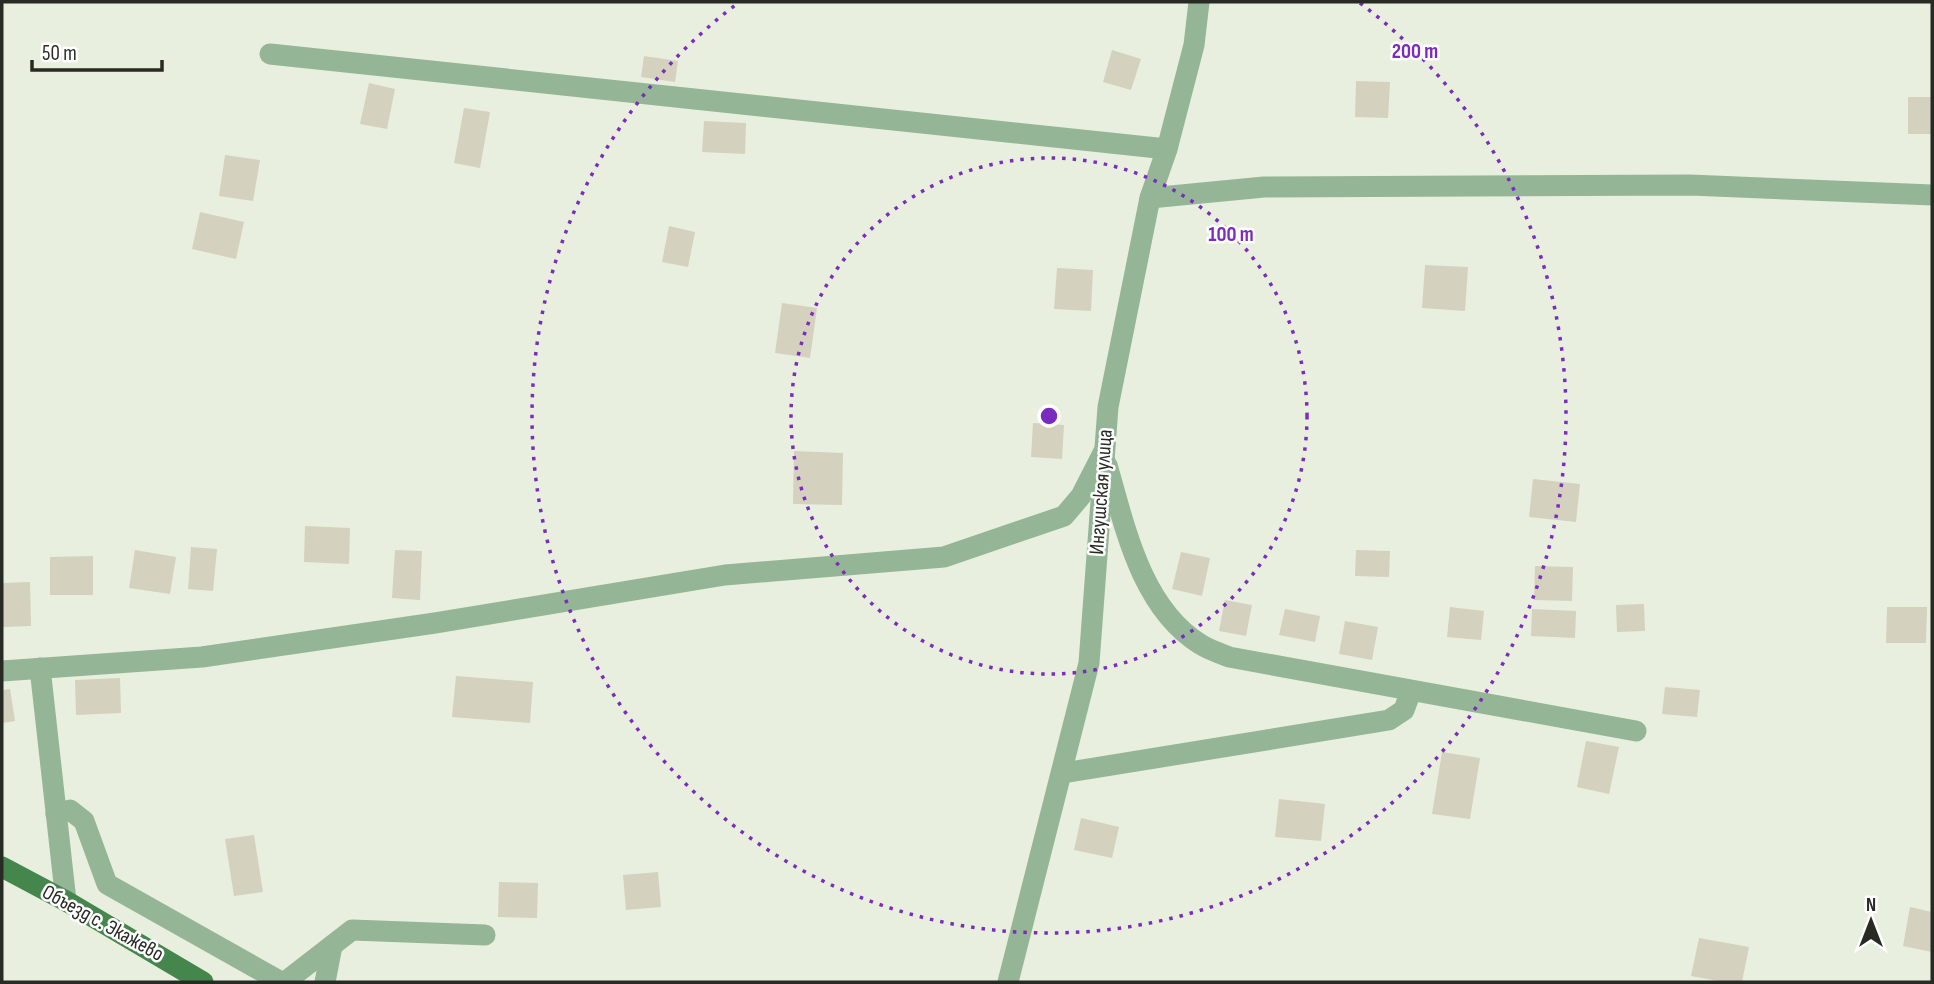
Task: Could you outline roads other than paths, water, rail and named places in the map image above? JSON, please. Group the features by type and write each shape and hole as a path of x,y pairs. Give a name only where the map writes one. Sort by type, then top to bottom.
{"main road":[{"name":"Объезд с. Экажево","path":"2,867 66,901 203,982"}],"street":[{"name":"Ингушская улица","path":"1008,982 1089,663 1108,407 1150,198 1167,149 1194,45 1199,2"},
{"path":"270,54 1167,149"},
{"path":"1150,198 1264,187 1677,185 1932,195"},
{"path":"2,671 202,657 435,623 725,575 944,557 1064,516 1081,496 1103,453"},
{"path":"1103,453 1130,541 1146,579 1180,629 1200,645 1229,657 1636,731"},
{"path":"40,668 66,901"},
{"path":"1063,773 1389,720 1404,710 1411,691"},
{"path":"57,814 70,810 84,821 107,884 283,982 352,930 485,935"},
{"path":"325,982 332,946"}]}
